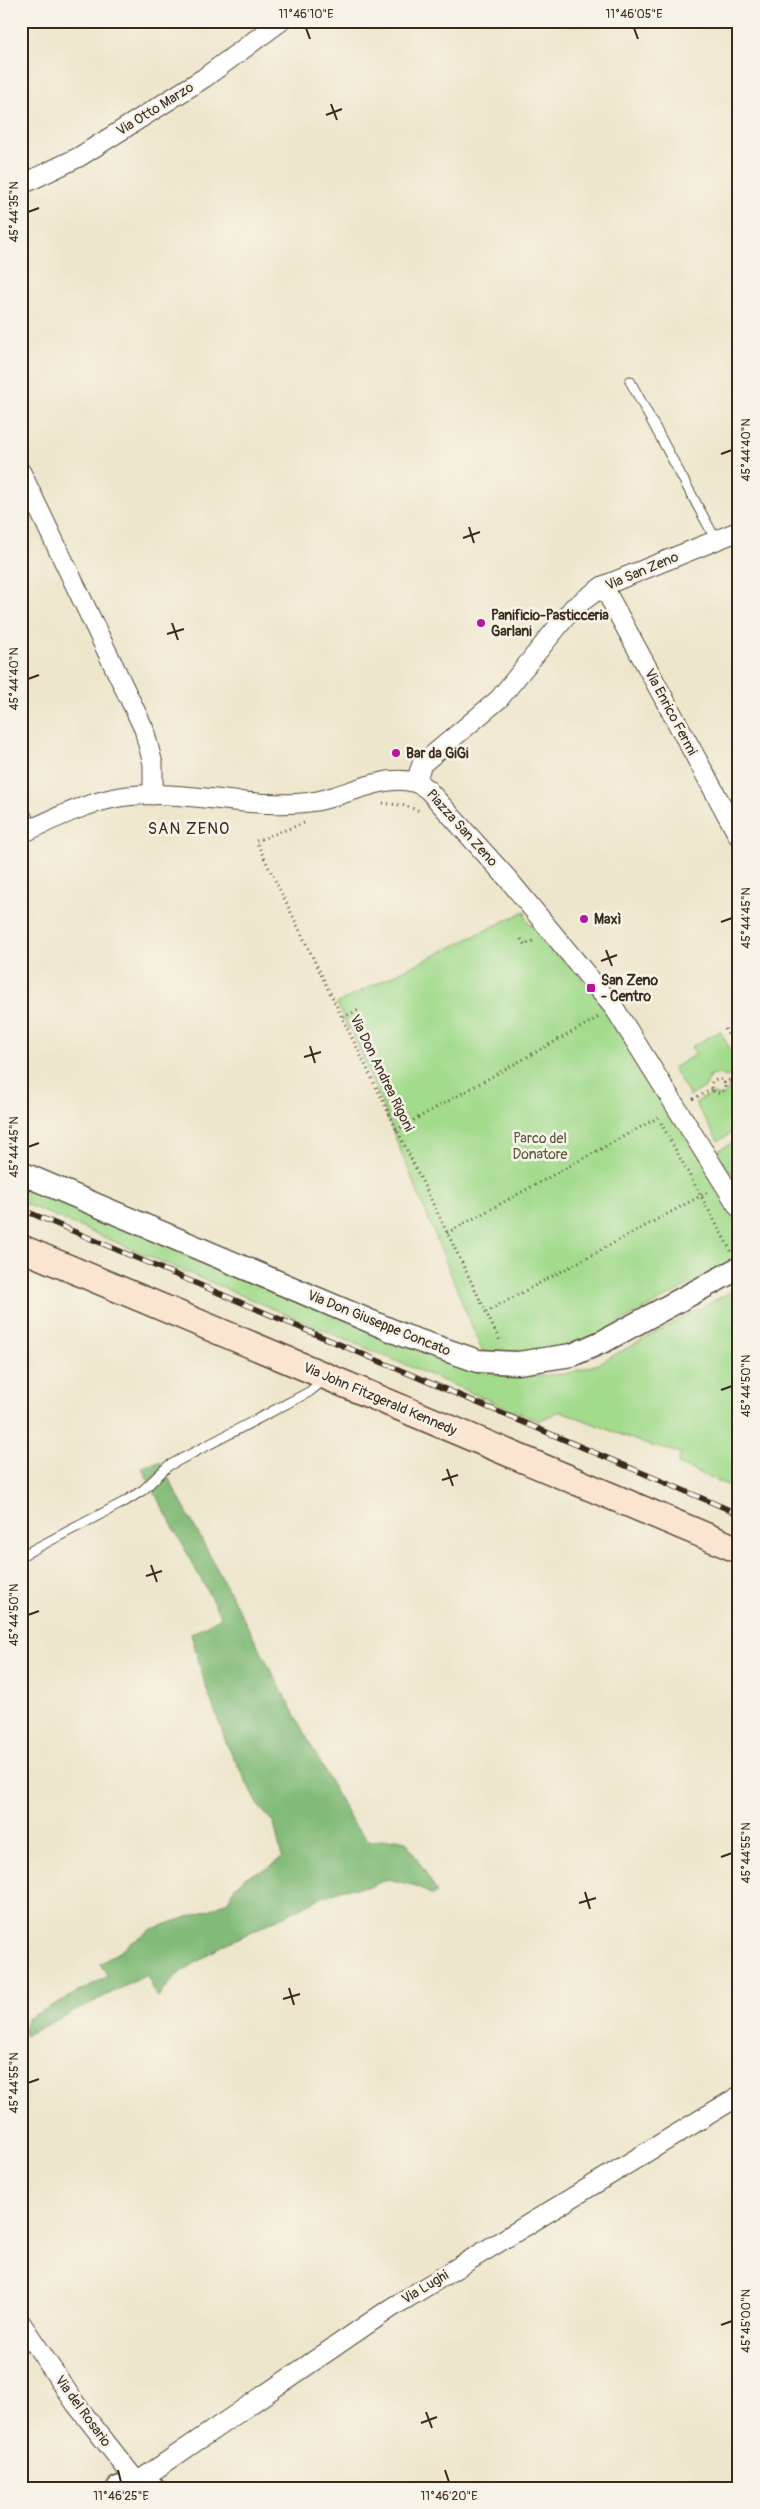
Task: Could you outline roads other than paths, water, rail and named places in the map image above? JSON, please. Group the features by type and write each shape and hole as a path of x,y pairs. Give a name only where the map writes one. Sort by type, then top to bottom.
{"main road":[{"name":"Via John Fitzgerald Kennedy","path":"21,1248 739,1550"}],"street":[{"name":"Via Otto Marzo","path":"21,185 79,158 204,78 282,21"},
{"path":"21,472 96,624 144,729 153,764 153,795"},
{"name":"Via San Zeno","path":"416,781 422,764 500,699 573,608 603,586 739,531"},
{"name":"Via Enrico Fermi","path":"603,586 739,837"},
{"name":"Piazza San Zeno","path":"27,832 94,804 119,798 153,795 293,804 335,797 396,779 416,781 428,790 508,879 615,1009 739,1208"},
{"name":"Via Don Giuseppe Concato","path":"21,1173 405,1336 478,1361 518,1363 572,1355 604,1341 735,1260"},
{"name":"Via Lughi","path":"136,2486 228,2417 391,2308 739,2096"},
{"name":"Via del Rosario","path":"21,2323 75,2403 136,2486"}],"lane":[{"path":"630,381 716,540"},
{"path":"21,803 27,832"},
{"path":"21,1556 124,1502 143,1490 168,1466 309,1392 328,1376"}],"railway":[{"path":"21,1209 739,1514"}],"place":[{"name":"Panificio-Pasticceria Garlani","path":"481,623"},
{"name":"Bar da GiGi","path":"396,753"},
{"name":"Maxì","path":"584,919"},
{"name":"San Zeno - Centro","path":"591,988"}],"district":[{"name":"SAN ZENO","path":"189,829"}],"park label":[{"name":"Parco del Donatore","path":"540,1146"}]}
